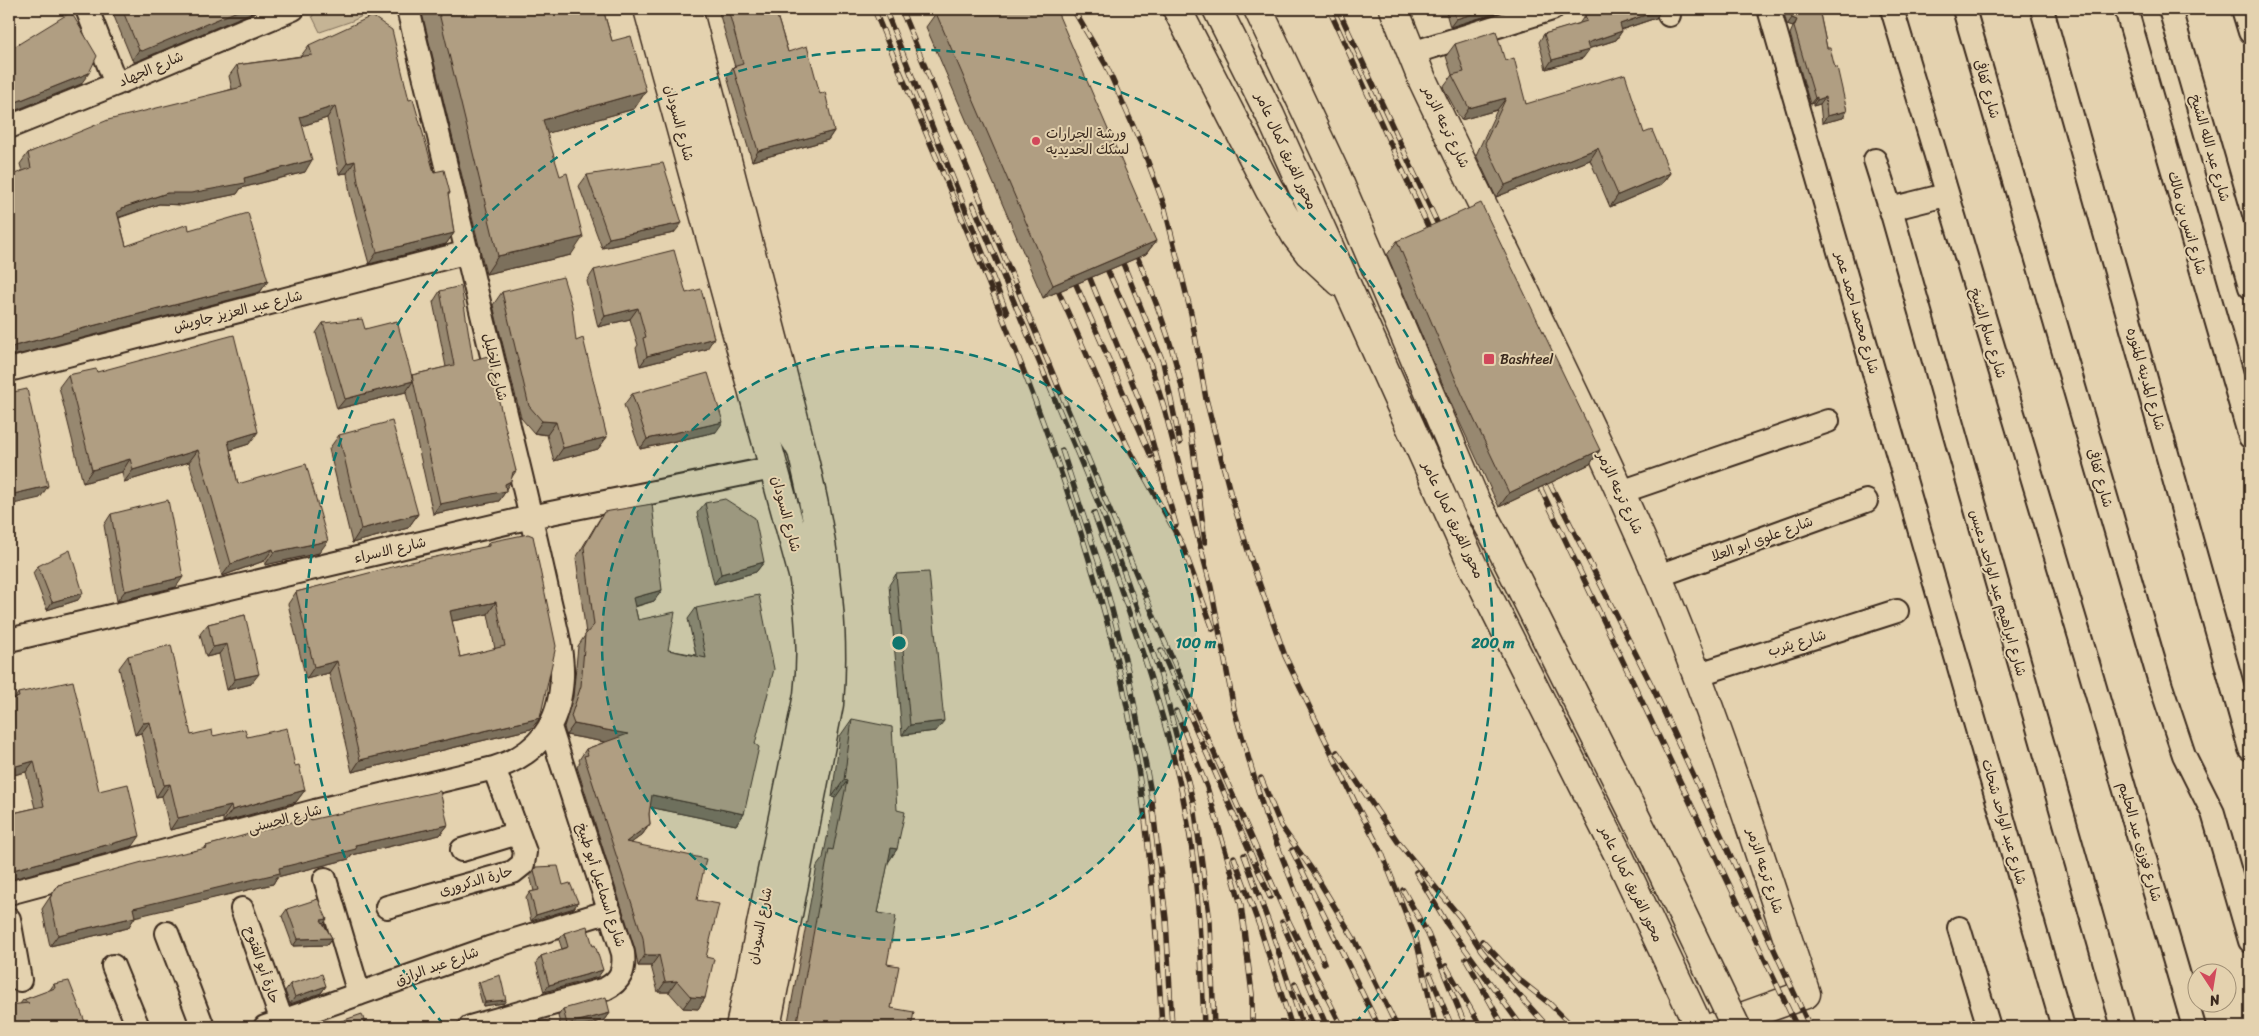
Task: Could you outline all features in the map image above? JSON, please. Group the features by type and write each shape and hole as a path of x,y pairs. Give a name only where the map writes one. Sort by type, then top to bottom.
{"main road":[{"name":"شارع السودان","path":"648,9 808,599 812,647 811,671 740,1027"},
{"path":"670,9 714,169 768,387 785,426 802,449"},
{"name":"شارع السودان","path":"688,9 802,449 830,602 832,670 824,738 766,1027"},
{"path":"1177,9 1296,236 1309,253 1349,290"},
{"name":"محور الفريق كمال عامر","path":"1217,9 1270,115 1473,566 1618,854 1699,1027"},
{"name":"محور الفريق كمال عامر","path":"1258,9 1338,177 1476,502 1501,548 1647,840 1736,1027"},
{"name":"شارع ترعه الزمر","path":"1394,9 1438,113 1621,492 1658,576 1740,796 1806,994 1714,1027"}],"street":[{"path":"87,9 116,84"},
{"name":"شارع الجهاد","path":"9,127 293,9"},
{"name":"شارع الخليل","path":"408,9 468,252 562,656 559,699 550,727"},
{"path":"1412,53 1552,9"},
{"name":"شارع محمد احمد عمر","path":"1769,9 1945,617"},
{"name":"شارع سالم الشيخ","path":"1892,9 1946,195 2086,657"},
{"name":"شارع كفافى","path":"1964,9 2161,686 2184,755 2213,813 2250,941"},
{"name":"شارع المدينه المنوره","path":"2042,9 2250,749"},
{"name":"شارع انس بن مالك","path":"2126,9 2248,423"},
{"name":"شارع عبد الله الشيخ","path":"2170,9 2250,288"},
{"path":"2243,9 2250,32"},
{"name":"شارع ابراهيم عبد الواحد دعبس","path":"1875,160 1893,217 2123,1027"},
{"path":"1893,217 1894,212 1902,206 1946,195"},
{"name":"شارع عبد العزيز جاويش","path":"9,370 468,252"},
{"path":"1621,492 1828,421"},
{"name":"شارع الاسراء","path":"9,640 531,517 773,468"},
{"name":"شارع علوى ابو العلا","path":"1658,576 1866,501"},
{"name":"شارع يثرب","path":"1696,675 1897,611"},
{"name":"شارع عبد الواحد شحات","path":"1945,617 2063,1027"},
{"name":"شارع فوزى عبد الحليم","path":"2086,657 2194,1027"},
{"name":"شارع الحسنى","path":"9,893 315,811 494,768 511,762 526,753 540,741 550,727"},
{"name":"شارع اسماعيل أبو طبيخ","path":"470,1027 605,989 618,981 625,964 610,911 550,727"},
{"name":"حارة الدكرورى","path":"387,907 519,869 525,858 518,833 494,768"},
{"path":"462,850 518,833"},
{"path":"325,879 359,994"},
{"name":"حارة أبو الفتوح","path":"242,909 274,1024"},
{"name":"شارع عبد الرازق","path":"274,1024 489,948 610,911"},
{"path":"9,919 20,980"},
{"path":"1959,928 1989,1027"},
{"path":"167,933 203,1027"},
{"path":"112,966 138,1027"}],"shaded area":[{"path":"323,9 377,9 352,21 320,32 312,16"}],"building":[{"path":"122,9 242,9 142,51 139,50"},
{"path":"438,9 603,9 612,41 631,36 646,91 543,120 560,176 567,173 583,237 498,256"},
{"path":"728,9 775,9 788,52 807,46 820,94 825,92 834,131 758,151 733,67 743,64"},
{"name":"ورشة الجرارات لسكك الحديديه","path":"946,9 1056,9 1156,241 1053,285 936,13"},
{"path":"1453,9 1488,9 1456,19"},
{"path":"1592,9 1662,9 1620,24 1622,31 1587,43 1589,50 1552,60 1544,34 1587,21 1585,15 1593,12"},
{"path":"1789,9 1819,9 1827,48 1830,48 1835,68 1837,67 1847,111 1827,116 1825,97 1817,100 1817,97 1815,98 1794,27 1797,20 1792,18"},
{"path":"71,12 97,56 89,73 11,104 9,107 9,50"},
{"path":"372,16 392,30 409,100 413,99 434,172 444,170 450,193 448,193 454,233 377,252 358,182 355,161 347,163 335,106 300,117 312,160 244,178 245,183 191,193 167,193 122,208 122,210 117,212 126,246 188,224 189,230 248,213 268,281 14,346 9,351 9,176 31,168 28,153 108,120 242,87 237,65 312,55 309,45"},
{"path":"1496,31 1505,61 1514,58 1526,104 1625,74 1644,133 1652,130 1670,173 1618,195 1598,148 1505,185 1485,143 1506,98 1469,108 1452,75 1464,72 1455,44"},
{"path":"663,163 682,223 609,238 587,175"},
{"name":"Bashteel","path":"1481,203 1600,450 1509,493 1462,394 1397,241"},
{"path":"674,250 686,293 701,289 714,338 647,356 643,338 646,337 638,308 605,316 594,270"},
{"path":"563,277 572,306 576,341 583,338 607,437 563,448 556,422 542,421 529,406 502,292"},
{"path":"461,286 473,360 488,356 516,471 513,472 511,481 505,484 506,491 440,504 412,375 454,365 440,291"},
{"path":"362,319 365,329 397,321 413,381 345,399 323,323"},
{"path":"234,335 258,432 228,441 238,484 306,464 328,541 274,552 273,549 231,564 198,450 133,470 130,459 92,470 68,375 96,369 97,372"},
{"path":"708,373 723,422 647,439 632,394"},
{"path":"27,389 48,486 9,495 9,393"},
{"path":"392,421 418,514 361,529 339,435"},
{"path":"725,499 755,518 764,562 721,574 705,503"},
{"path":"168,500 183,577 125,591 111,514"},
{"path":"652,504 662,590 633,598 638,620 675,612 668,650 706,658 696,608 759,595 774,669 755,744 759,747 744,814 652,795 649,814 650,824 626,842 706,859 697,900 719,904 706,957 714,959 705,998 691,997 677,981 665,982 659,955 645,955 643,938 584,756 588,755 586,749 628,734 574,724 571,716 581,686 585,635 594,625 584,547 604,512"},
{"path":"528,534 533,536 556,646 540,718 360,760 337,661 314,667 296,592 411,562 489,546 489,542","holes":["496,602 505,646 460,657 450,611"]},
{"path":"70,550 83,593 52,602 38,566"},
{"path":"929,572 944,721 910,725 896,574"},
{"path":"245,615 259,674 235,679 227,644 213,647 208,624"},
{"path":"171,645 191,735 212,730 213,736 245,729 247,737 287,728 295,766 299,765 305,790 232,810 231,806 178,818 170,784 164,785 150,722 143,723 128,656"},
{"path":"73,681 99,791 128,784 140,836 9,871 9,814 44,806 34,761 9,768 9,700 19,697 18,693"},
{"path":"852,719 892,727 897,810 905,812 897,849 891,848 878,913 896,916 887,964 899,966 891,1008 914,1012 911,1027 796,1027 829,849 833,850 847,781 844,780"},
{"path":"440,791 448,825 355,845 356,849 279,868 280,873 133,908 135,917 58,935 50,898 58,885 146,861 207,848 206,846 310,817 310,820"},
{"path":"558,866 563,885 570,883 578,902 536,915 530,892 539,890 534,870 536,867"},
{"path":"318,899 327,919 321,920 332,938 298,939 287,909"},
{"path":"587,926 603,970 549,985 541,956 568,947 564,933"},
{"path":"322,974 326,986 295,997 290,984"},
{"path":"500,975 506,1000 485,1002 479,982"},
{"path":"69,981 87,1027 9,1027 9,1005 29,1003 23,1000 55,988 54,984"},
{"path":"606,997 610,1013 567,1024 563,1009"},
{"path":"362,1014 366,1027 324,1027"},
{"path":"549,1020 551,1027 502,1027 515,1024 515,1026"}],"railway":[{"path":"874,9 1008,330 1068,494 1094,577 1127,706 1142,797 1148,843 1162,1027"},
{"path":"885,9 1007,313"},
{"path":"901,9 1160,631 1290,924 1342,1027"},
{"path":"1073,9 1106,65 1142,146 1164,205 1191,313 1206,399 1230,492 1250,557 1285,656 1355,802 1381,851 1416,939 1436,1027"},
{"path":"1329,9 1432,235"},
{"path":"1338,9 1441,231"},
{"path":"973,204 1105,519 1161,676 1194,805 1210,922 1214,1027"},
{"path":"1132,245 1161,316 1181,382 1193,451 1205,542"},
{"path":"1118,251 1163,362 1180,443"},
{"path":"1102,258 1150,363 1165,411 1211,587 1234,709 1265,814 1324,963"},
{"path":"1085,266 1143,409 1176,525"},
{"path":"1071,273 1151,456"},
{"path":"1053,279 1127,445 1182,544 1213,629"},
{"path":"1062,450 1104,579 1128,671 1151,793 1166,919 1172,1027"},
{"path":"1549,482 1652,686 1810,1027"},
{"path":"1540,487 1797,1027"},
{"path":"1094,513 1165,725 1183,798 1196,883 1204,1027"},
{"path":"1161,650 1270,897"},
{"path":"1176,711 1207,787 1241,905 1252,994 1252,1027"},
{"path":"1337,752 1398,842 1460,917 1481,950 1548,1027"},
{"path":"1261,778 1281,826 1313,871 1354,939 1397,1027"},
{"path":"1292,850 1379,1027"},
{"path":"1244,855 1270,926 1303,1027"},
{"path":"1234,857 1259,925 1292,1027"},
{"path":"1416,872 1447,924 1522,1027"},
{"path":"1403,890 1428,934 1466,1027"},
{"path":"1282,922 1327,1027"},
{"path":"1482,941 1517,978 1550,1004 1573,1027"},
{"path":"1466,959 1504,1027"},
{"path":"1446,966 1481,1027"},
{"path":"1430,974 1452,1027"},
{"path":"1295,984 1314,1027"}],"place":[{"name":"ورشة الجرارات لسكك الحديديه","path":"1036,141"},
{"name":"Bashteel","path":"1489,359"}]}
